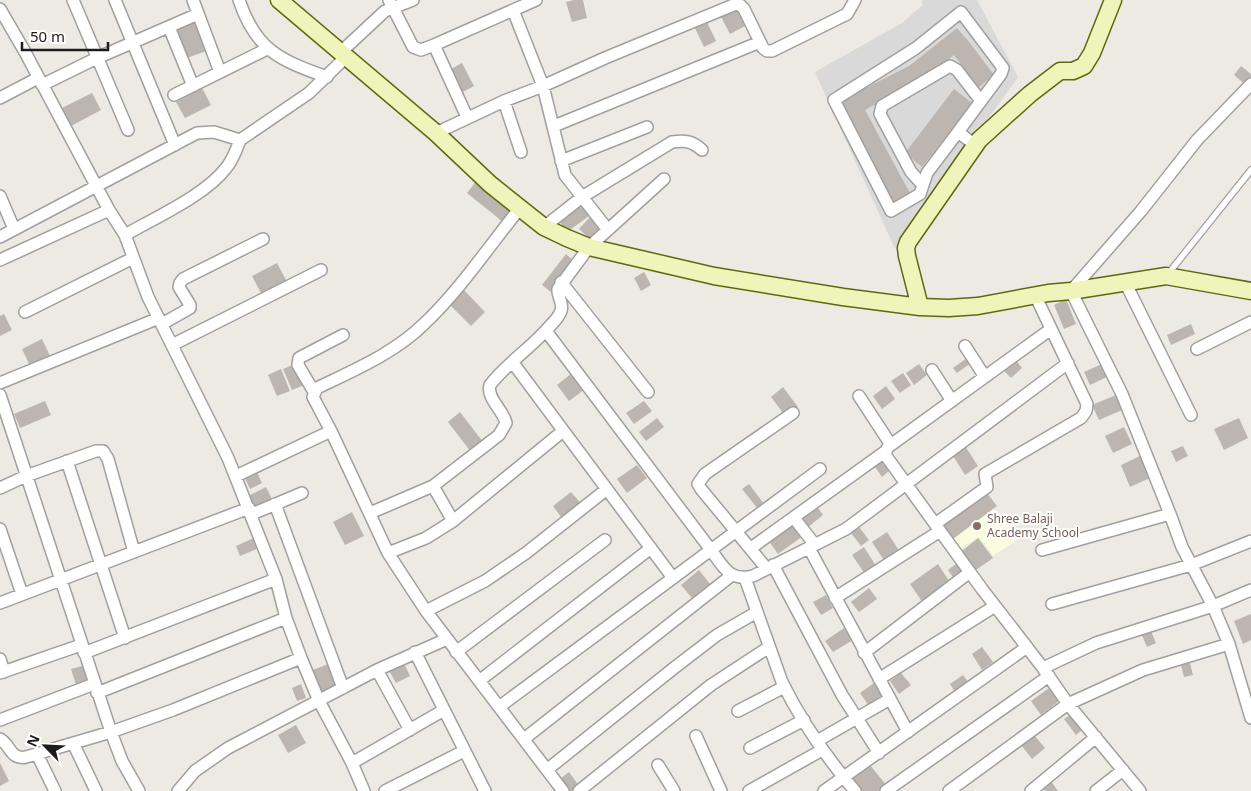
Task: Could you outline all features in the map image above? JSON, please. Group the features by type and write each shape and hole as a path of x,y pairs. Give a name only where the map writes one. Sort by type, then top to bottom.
{"street":[{"path":"74,0 128,130"},
{"path":"115,0 175,146"},
{"path":"193,0 220,72"},
{"path":"239,0 243,14 253,34 267,48 279,58 326,77"},
{"path":"279,0 436,133 490,184 520,208 544,226 589,247 714,276 843,297 920,307 978,306 1035,295 1166,276 1251,291"},
{"path":"125,235 212,183 226,168 235,154 240,140 309,93 326,77 366,27 391,4 413,0"},
{"path":"391,4 413,47 421,50 536,0"},
{"path":"436,133 504,101 544,86 605,58 736,4 744,9 762,48 767,52 847,14 855,0"},
{"path":"920,307 906,248 908,242 979,140 1030,94 1060,71 1073,71 1084,66 1092,53 1114,0"},
{"path":"0,9 97,185 108,210 125,235 148,298 236,476 276,579 286,618 301,658 319,701 352,763 364,791"},
{"path":"513,10 544,86 565,175 608,230"},
{"path":"961,12 1003,68 1001,74 981,101 927,173 920,194 891,211 834,100 916,48 961,12"},
{"path":"0,98 198,14"},
{"path":"169,27 192,86"},
{"path":"554,126 760,42"},
{"path":"434,45 467,117"},
{"path":"174,95 267,48"},
{"path":"923,185 911,172 880,114 882,106 950,66 957,70 981,101"},
{"path":"1071,291 1141,211 1197,140 1251,84"},
{"path":"504,101 521,152"},
{"path":"561,160 647,127"},
{"path":"0,237 197,133 205,131 214,132 240,140"},
{"path":"958,132 975,145"},
{"path":"544,226 582,197 672,142 683,140 695,144 702,150"},
{"path":"370,513 433,486 499,435 506,423 488,389 492,382 546,331 561,311 562,304 557,294 561,282 589,247 664,179"},
{"path":"0,196 14,229"},
{"path":"520,208 425,324 396,346 364,365 317,388 313,397 388,553 426,612 563,791"},
{"path":"0,260 108,210"},
{"path":"0,383 190,308 180,286 183,279 263,239"},
{"path":"25,312 133,258"},
{"path":"172,345 321,270"},
{"path":"561,282 648,392"},
{"path":"1125,282 1191,415"},
{"path":"1071,291 1122,394 1182,548 1213,606 1248,695 1251,718"},
{"path":"835,598 938,527 987,487 986,474 1081,418 1086,412 1087,404 1035,295"},
{"path":"1198,349 1251,322"},
{"path":"751,548 1051,329"},
{"path":"546,331 710,550 732,575 738,578 745,578 770,567 846,530 1068,363"},
{"path":"314,392 298,365 299,358 343,336"},
{"path":"965,346 985,377"},
{"path":"513,363 673,578"},
{"path":"932,370 952,401"},
{"path":"0,395 82,649 111,732 122,761 139,791"},
{"path":"859,396 888,448 886,456 1068,704 1140,791"},
{"path":"793,413 705,474 698,484 700,489 736,532 770,567 856,719 879,753"},
{"path":"236,476 331,431"},
{"path":"388,553 426,538 453,521 564,431"},
{"path":"0,488 67,461 96,451 103,451 106,453 134,552"},
{"path":"67,461 124,638"},
{"path":"499,707 820,469"},
{"path":"433,486 453,521"},
{"path":"426,612 485,581 526,553 606,489"},
{"path":"0,603 134,552 302,493"},
{"path":"275,504 344,688"},
{"path":"1042,550 1170,514"},
{"path":"794,518 812,546 835,598 908,732"},
{"path":"0,529 22,594"},
{"path":"456,652 605,540"},
{"path":"1052,604 1191,565 1251,541"},
{"path":"478,681 651,548"},
{"path":"864,653 970,572"},
{"path":"524,739 732,575"},
{"path":"745,578 784,687 820,746 855,791"},
{"path":"0,659 2,673 124,638 276,579"},
{"path":"886,791 1046,672 1096,643 1213,606 1251,590"},
{"path":"879,679 995,606"},
{"path":"548,769 674,668 717,636 757,612"},
{"path":"0,720 96,689 286,618"},
{"path":"178,791 195,771 228,748 377,670 447,639"},
{"path":"949,791 1068,704 1143,670 1229,644"},
{"path":"579,791 711,685 769,647"},
{"path":"824,791 1027,648"},
{"path":"415,652 481,790"},
{"path":"0,739 4,741 15,757 20,758 37,754 111,732 173,710 301,658"},
{"path":"377,670 410,730"},
{"path":"738,711 784,687"},
{"path":"749,791 820,746 856,719 890,699"},
{"path":"352,763 444,710"},
{"path":"750,748 804,720"},
{"path":"696,736 721,791"},
{"path":"1031,791 1096,738"},
{"path":"73,743 96,791"},
{"path":"385,791 464,751"},
{"path":"37,754 55,791"},
{"path":"658,766 674,791"},
{"path":"1096,791 1123,770"}],"lane":[{"path":"1166,276 1251,170"}],"shaded area":[{"path":"921,0 977,0 1018,77 895,249 815,72 902,23 923,5"},
{"name":"Shree Balaji Academy School","path":"984,492 996,514 1000,513 1011,530 1014,530 1018,539 993,556 979,537 960,549 943,522"}],"building":[{"path":"583,0 587,18 572,22 566,2"},
{"path":"737,6 747,25 730,34 720,15"},
{"path":"198,20 209,50 184,59 174,29"},
{"path":"706,20 716,41 704,47 694,26"},
{"path":"957,28 994,75 978,88 954,55 921,80 865,110 911,195 893,205 838,102 909,66"},
{"path":"462,63 474,86 461,93 449,70"},
{"path":"1241,66 1251,74 1251,81 1247,86 1234,75"},
{"path":"202,88 211,105 185,118 176,102"},
{"path":"954,89 972,103 922,167 905,153"},
{"path":"92,93 101,110 71,126 62,108"},
{"path":"477,180 514,209 503,222 467,193"},
{"path":"580,202 589,216 567,232 557,218"},
{"path":"591,216 603,226 591,240 579,229"},
{"path":"566,254 575,262 551,292 542,285"},
{"path":"277,263 288,284 263,297 252,276"},
{"path":"644,272 651,285 641,291 634,278"},
{"path":"463,289 485,312 471,326 449,304"},
{"path":"1066,299 1076,324 1064,329 1054,305"},
{"path":"4,314 12,330 0,336 0,316"},
{"path":"1191,324 1195,334 1171,345 1167,335"},
{"path":"42,339 51,358 31,368 22,349"},
{"path":"967,358 971,363 957,373 953,368"},
{"path":"1015,359 1022,368 1011,378 1003,370"},
{"path":"1104,363 1109,376 1090,385 1084,372"},
{"path":"295,364 304,385 292,390 283,369"},
{"path":"919,364 927,375 914,385 906,373"},
{"path":"281,369 290,391 277,396 268,375"},
{"path":"572,373 585,389 569,401 557,385"},
{"path":"903,373 911,385 900,393 891,381"},
{"path":"886,386 895,399 882,409 873,396"},
{"path":"783,387 798,407 786,417 771,397"},
{"path":"1116,395 1122,410 1099,420 1092,405"},
{"path":"45,401 51,415 20,428 14,414"},
{"path":"644,401 652,411 634,424 626,413"},
{"path":"460,412 483,442 471,452 448,422"},
{"path":"657,418 664,427 646,441 639,432"},
{"path":"1239,418 1248,438 1224,450 1214,429"},
{"path":"1124,427 1132,444 1113,453 1105,436"},
{"path":"965,446 978,466 965,475 952,454"},
{"path":"1183,446 1188,456 1176,462 1171,451"},
{"path":"1140,456 1150,478 1130,487 1121,465"},
{"path":"881,459 889,471 882,477 873,464"},
{"path":"637,465 647,478 627,493 617,479"},
{"path":"256,470 262,483 250,489 244,476"},
{"path":"749,484 764,504 758,509 742,489"},
{"path":"266,487 272,499 254,508 248,496"},
{"path":"571,492 583,506 564,521 553,506"},
{"path":"987,493 997,506 953,539 943,526"},
{"path":"816,505 823,515 807,528 799,517"},
{"path":"352,512 364,536 345,545 333,522"},
{"path":"793,522 803,536 778,554 768,540"},
{"path":"856,523 869,540 861,546 848,529"},
{"path":"887,532 900,552 885,562 872,542"},
{"path":"256,537 261,547 240,556 236,546"},
{"path":"978,538 993,558 976,570 962,551"},
{"path":"864,547 876,566 865,574 852,555"},
{"path":"961,560 968,569 955,580 948,570"},
{"path":"938,564 951,584 923,603 910,584"},
{"path":"699,570 710,584 692,598 681,585"},
{"path":"869,588 877,599 859,612 851,602"},
{"path":"826,595 833,608 821,615 813,602"},
{"path":"1251,614 1251,640 1243,644 1234,621"},
{"path":"847,626 853,640 833,652 825,641"},
{"path":"1150,629 1156,643 1147,647 1141,633"},
{"path":"982,647 993,662 982,670 972,654"},
{"path":"403,661 410,676 396,683 388,669"},
{"path":"331,663 340,684 319,693 310,671"},
{"path":"1190,663 1193,675 1184,677 1181,665"},
{"path":"86,665 92,683 77,688 71,669"},
{"path":"901,673 911,685 899,694 890,681"},
{"path":"963,675 968,682 955,692 950,684"},
{"path":"874,683 883,696 869,706 860,693"},
{"path":"301,684 306,698 297,701 292,688"},
{"path":"1049,688 1059,701 1041,715 1031,701"},
{"path":"1072,714 1083,729 1076,735 1064,719"},
{"path":"296,725 306,743 288,753 278,735"},
{"path":"1034,735 1045,748 1032,759 1021,745"},
{"path":"0,763 9,781 0,786"},
{"path":"869,764 887,786 880,791 861,791 851,779"},
{"path":"569,772 579,786 572,791 569,791 560,779"},
{"path":"1050,780 1058,791 1045,791 1042,787"}],"place":[{"name":"Shree Balaji Academy School","path":"977,526"}]}
